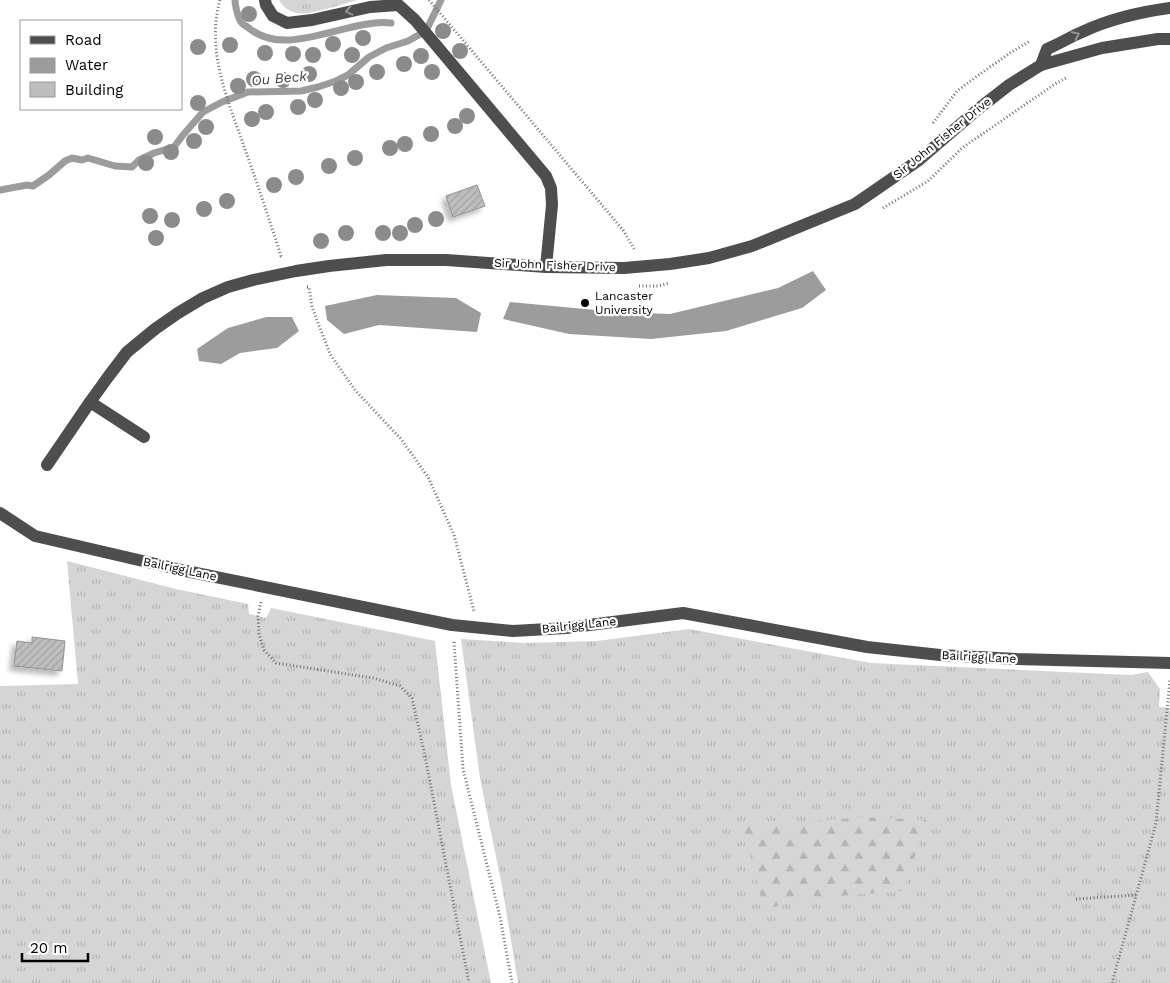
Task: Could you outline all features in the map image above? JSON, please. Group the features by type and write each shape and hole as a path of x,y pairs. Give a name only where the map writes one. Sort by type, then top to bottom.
{"street":[{"path":"265,0 266,6 273,16 287,23 312,20 370,6 395,3 410,15 546,176 551,188 552,205 546,268"},
{"name":"Sir John Fisher Drive","path":"1041,65 1047,50 1082,32 1114,20 1147,11 1170,8"},
{"name":"Sir John Fisher Drive","path":"47,466 90,402 127,352 178,313 202,298 228,287 296,271 386,260 446,260 546,268 624,268 709,258 752,246 855,204 919,160 1009,85 1041,65 1102,48 1158,39 1170,39"},
{"path":"90,402 144,437"},
{"name":"Bailrigg Lane","path":"0,513 34,536 186,570 452,625 475,628 513,631 566,628 683,612 876,648 940,655 1170,663"}],"path":[{"path":"220,0 215,28 215,47 220,76 281,256 287,255"},
{"path":"429,0 623,230 635,250 628,250"},
{"path":"930,126 957,91 1002,58 1036,38"},
{"path":"876,213 928,181 962,148 1054,84 1069,76"},
{"path":"631,286 658,286 675,282"},
{"path":"304,288 318,286"},
{"path":"309,287 312,307 330,354 355,390 401,439 428,477 454,535 475,616 475,628"},
{"path":"263,586 258,616 259,634 264,650 276,663 373,678 400,686 412,698 426,756 469,983"},
{"path":"452,625 463,770 500,917 512,983"},
{"path":"1112,983 1156,823 1170,675"},
{"path":"1076,899 1136,895"}],"green space":[{"path":"279,0 357,0 316,12 295,13 284,6"},
{"path":"67,561 176,589 248,604 249,614 266,618 271,608 435,641 451,785 491,983 0,983 0,686 78,684"},
{"path":"689,629 871,663 1131,675 1148,672 1160,689 1159,707 1170,708 1170,983 518,983 502,886 480,778 461,639 524,643 597,641"},
{"path":"866,817 927,820 903,891 800,899 764,910 743,827"}],"water":[{"path":"813,271 826,290 802,308 726,331 651,339 569,334 503,319 510,302 617,312 670,314 778,288"},
{"path":"377,295 456,298 481,313 477,332 379,325 344,334 327,320 325,306"},
{"path":"266,317 292,317 299,331 277,348 240,353 221,364 199,361 197,349 228,328"}],"building":[{"path":"477,185 485,206 453,217 446,196"},
{"path":"32,637 65,641 62,671 14,666 17,641 32,643"}],"waterway":[{"path":"235,0 238,15 243,24 265,37 282,40 300,39 374,23 391,23"},
{"name":"Ou Beck","path":"0,190 27,185 33,186 65,161 72,158 82,160 88,158 115,166 132,167 139,160 174,147 203,112 222,102 248,92 301,91 336,81 348,75 369,57 386,48 408,41 426,31 441,0"}],"place":[{"name":"Lancaster University","path":"585,303"}]}
